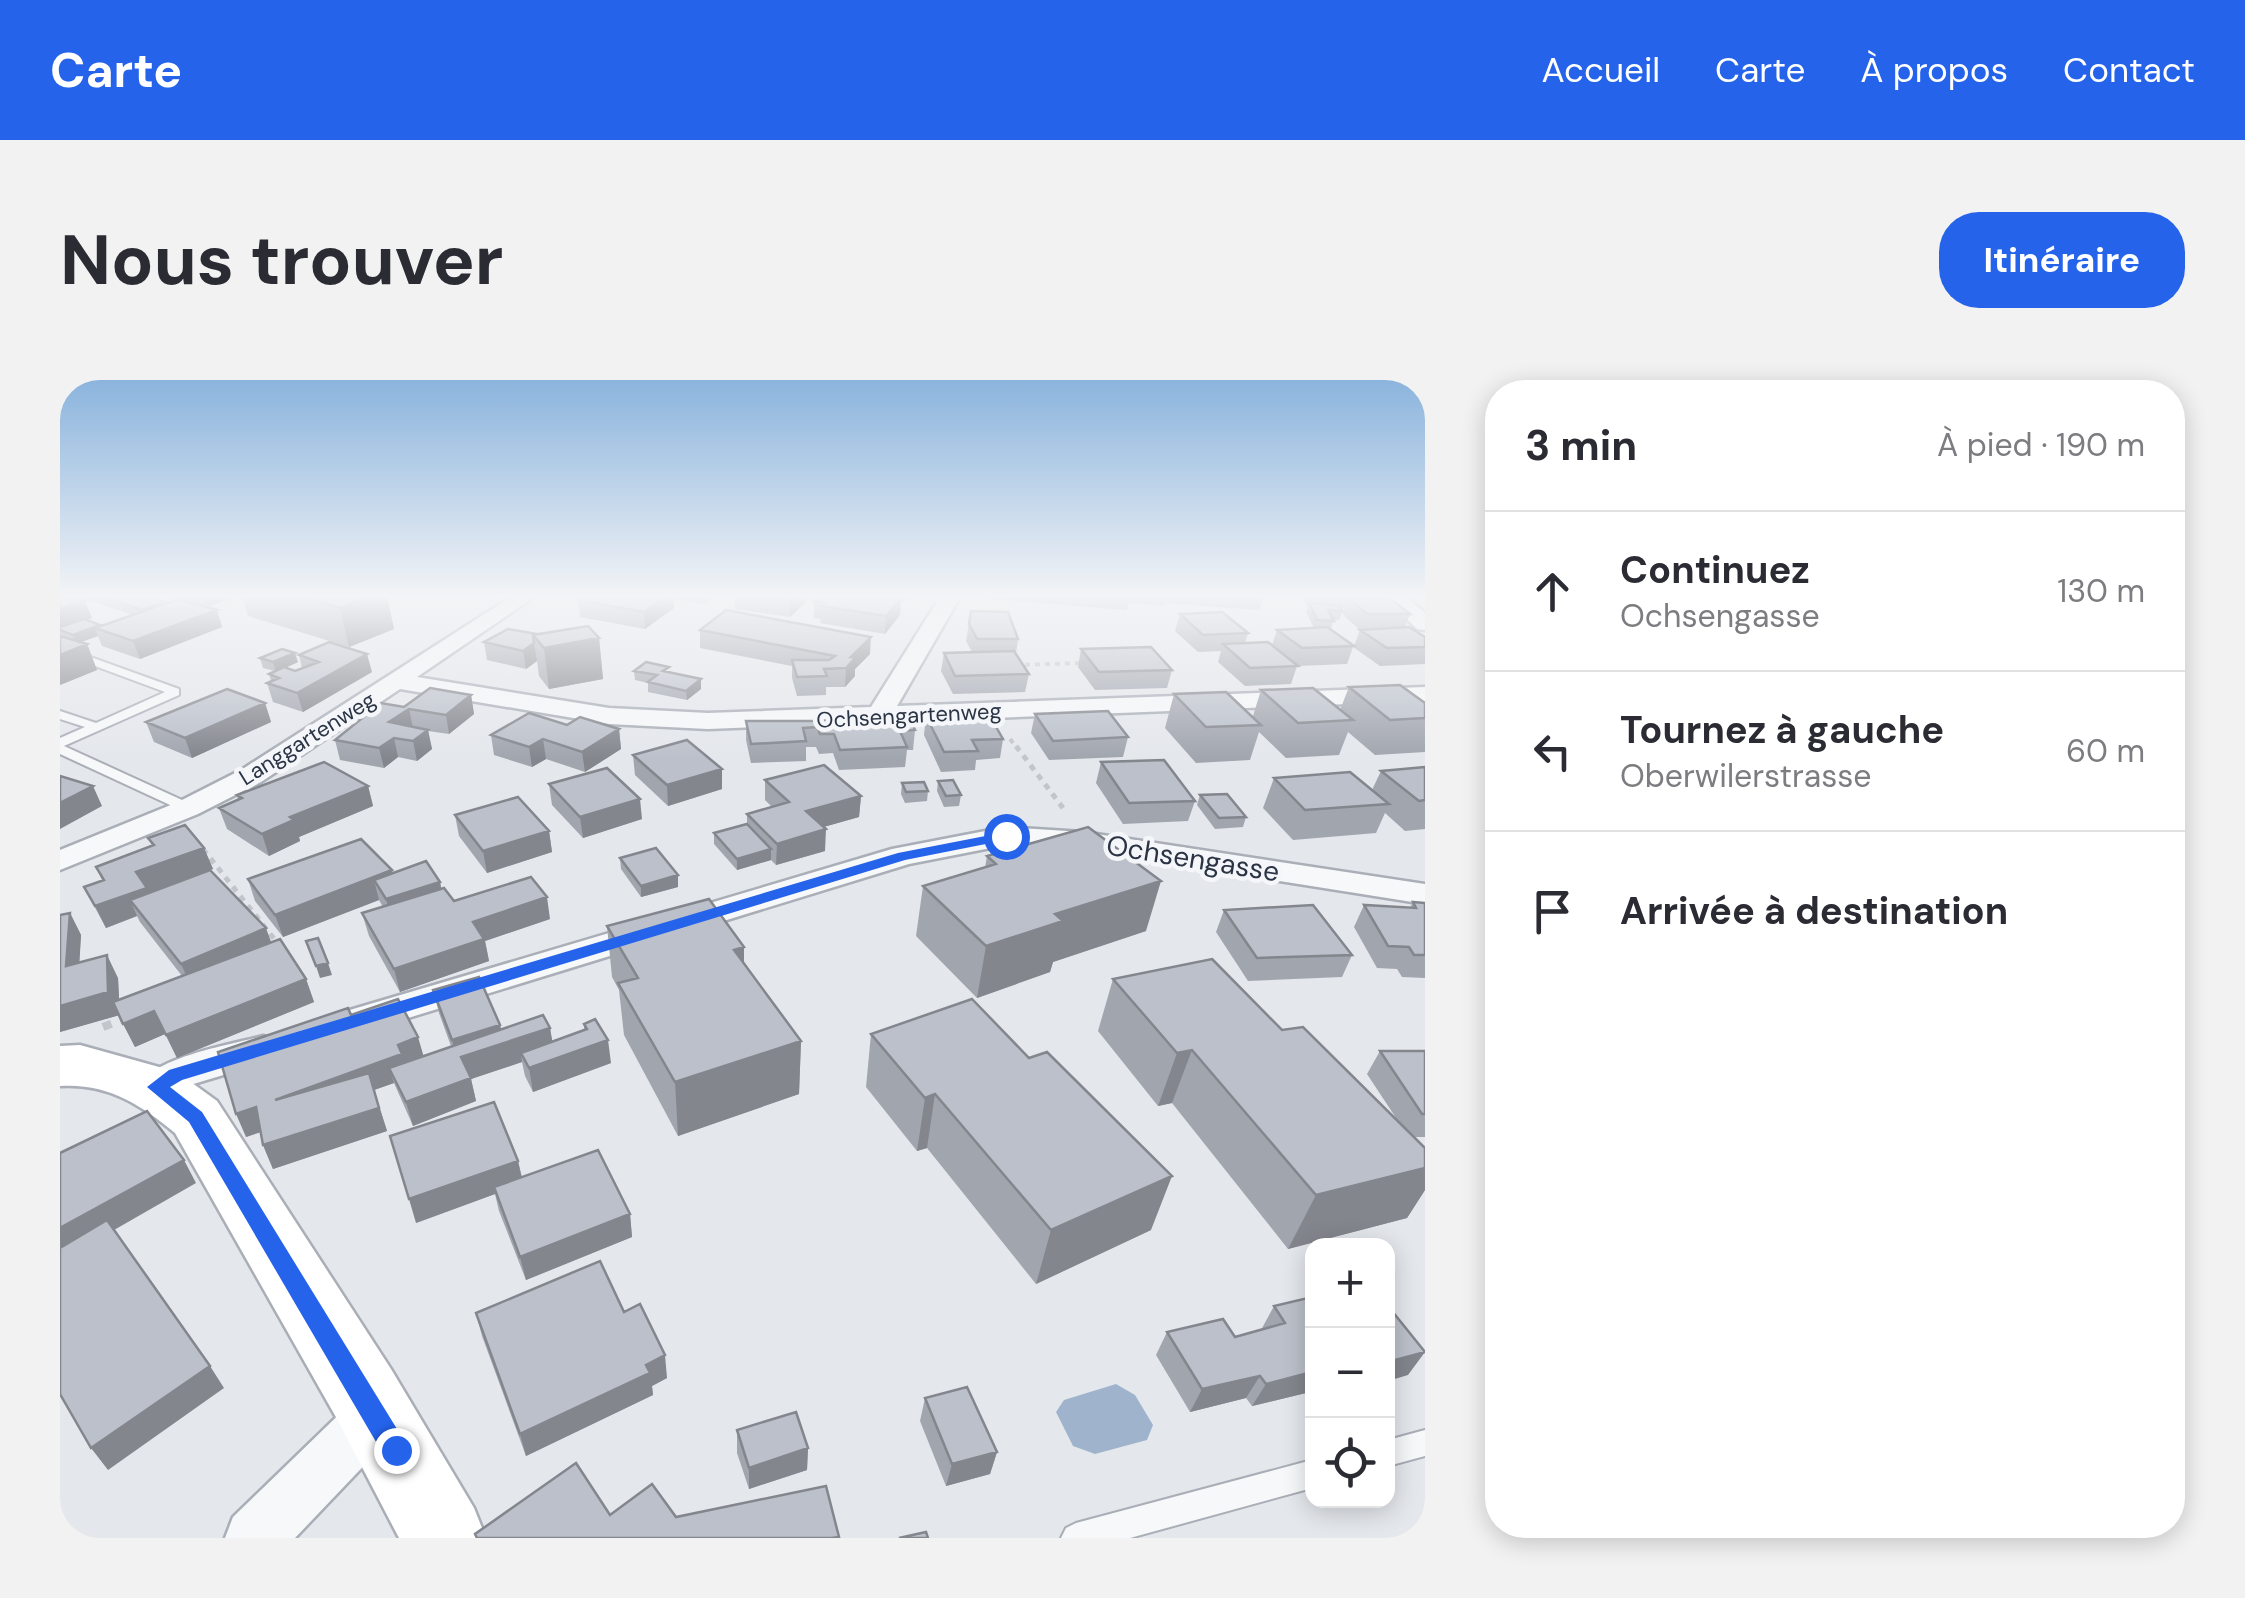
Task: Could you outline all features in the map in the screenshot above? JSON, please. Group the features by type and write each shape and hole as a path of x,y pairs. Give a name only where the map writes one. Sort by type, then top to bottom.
{"street":[{"name":"Langgartenweg","path":"60,861 251,776 441,651"},
{"path":"879,715 917,651"},
{"name":"Ochsengartenweg","path":"396,681 608,716 656,719 796,720 1425,694"},
{"name":"Ochsengasse","path":"328,1029 903,856 1006,836 1083,841 1425,894"},
{"path":"156,1087 176,1075 290,1041"},
{"path":"70,1065 156,1087 196,1117 376,1416 444,1538"},
{"path":"254,1538 376,1416"}],"lane":[{"path":"60,747 175,692 63,651"},
{"path":"60,715 98,727"},
{"path":"60,747 181,810"},
{"path":"1395,1452 1425,1443"},
{"path":"1076,1538 1305,1476"}],"path":[{"path":"997,665 1090,662"},
{"path":"1008,736 1064,809"},
{"path":"181,810 287,954"},
{"path":"70,1065 100,1029 134,1015"}],"water":[{"path":"1116,1384 1135,1395 1153,1425 1147,1440 1095,1454 1073,1446 1056,1412 1064,1400"}],"building":[{"path":"277,651 295,653 273,662 260,658"},
{"path":"308,651 367,654 297,693 267,683 279,678 269,674 284,667 295,671 319,662 299,655"},
{"path":"809,651 857,651 846,668 824,669 827,676 797,677 792,660 829,660 835,656"},
{"path":"1014,651 1029,674 955,676 944,653"},
{"path":"1083,651 1155,651 1172,670 1099,672"},
{"path":"1231,651 1279,651 1298,666 1250,668"},
{"path":"646,662 669,667 663,671 701,679 686,691 648,682 657,675 634,671"},
{"path":"1400,685 1425,703 1425,718 1390,720 1349,687"},
{"path":"430,688 471,695 446,715 409,709 389,722 428,730 413,741 394,738 379,748 335,740 381,703 404,707"},
{"path":"1313,688 1353,720 1298,723 1261,690"},
{"path":"227,689 265,703 185,738 146,722"},
{"path":"1226,692 1261,725 1206,727 1174,694"},
{"path":"1108,711 1128,737 1053,741 1035,714"},
{"path":"529,713 567,725 580,717 619,729 582,752 543,739 529,747 491,735"},
{"path":"988,713 1003,739 972,740 978,751 944,752 926,716"},
{"path":"908,717 915,730 900,731 907,747 840,750 834,734 820,734 817,727 803,728 806,741 751,744 746,721 815,721"},
{"path":"687,740 722,769 667,785 633,755"},
{"path":"1164,760 1195,801 1129,803 1101,762"},
{"path":"324,762 368,786 290,817 294,820 262,834 219,808 242,798 237,795"},
{"path":"824,765 861,796 806,811 826,829 777,844 747,814 789,802 765,780"},
{"path":"1425,767 1425,800 1419,801 1381,771"},
{"path":"607,768 640,799 580,817 549,784"},
{"path":"1350,772 1389,804 1305,810 1274,778"},
{"path":"60,776 93,786 60,803"},
{"path":"953,780 961,795 946,796 938,781"},
{"path":"924,782 928,791 906,792 902,783"},
{"path":"1227,794 1246,817 1219,818 1200,795"},
{"path":"518,797 549,831 483,851 455,815"},
{"path":"747,824 771,849 737,859 714,833"},
{"path":"185,825 204,848 136,872 147,888 95,906 84,887 104,880 96,867 154,845 148,838"},
{"path":"1088,827 1161,881 1055,914 1063,921 986,946 923,886 996,864 987,856"},
{"path":"361,839 392,870 275,915 248,879"},
{"path":"656,848 678,875 641,886 620,858"},
{"path":"426,861 440,882 386,899 374,880"},
{"path":"210,870 266,928 181,964 130,900"},
{"path":"531,877 547,897 473,922 484,939 394,969 362,913 444,888 454,901"},
{"path":"709,899 744,947 734,950 801,1041 675,1082 618,983 638,978 607,926"},
{"path":"1413,902 1425,903 1425,955 1414,955 1409,947 1388,946 1364,905 1416,908"},
{"path":"1313,905 1352,955 1257,958 1224,910"},
{"path":"70,913 66,966 107,955 108,992 60,1006 60,915"},
{"path":"318,938 328,963 316,966 306,941"},
{"path":"280,939 306,979 166,1035 154,1011 123,1024 113,1002"},
{"path":"1212,959 1282,1030 1303,1027 1425,1148 1425,1168 1316,1195 1192,1050 1177,1053 1113,979"},
{"path":"479,977 500,1025 452,1040 433,990"},
{"path":"398,999 418,1037 398,1045 402,1054 275,1100 369,1073 379,1108 263,1145 256,1107 236,1114 218,1052 348,1008 351,1015"},
{"path":"972,999 1029,1058 1047,1052 1172,1176 1051,1230 935,1094 925,1098 871,1034"},
{"path":"543,1015 550,1028 461,1057 471,1078 406,1102 389,1068"},
{"path":"595,1019 608,1040 529,1068 521,1053 587,1029 584,1024"},
{"path":"1380,1051 1425,1051 1425,1114 1422,1114"},
{"path":"494,1102 518,1161 409,1199 390,1136"},
{"path":"147,1111 184,1160 60,1228 60,1153"},
{"path":"598,1150 630,1214 520,1257 494,1187"},
{"path":"107,1220 210,1366 91,1448 60,1394 60,1248"},
{"path":"600,1261 624,1312 640,1304 665,1355 646,1365 650,1373 520,1434 476,1313"},
{"path":"1305,1299 1305,1374 1266,1384 1260,1376 1202,1389 1167,1332 1223,1319 1235,1337 1285,1323 1274,1306"},
{"path":"1395,1315 1425,1352 1395,1360"},
{"path":"967,1387 997,1452 952,1464 925,1398"},
{"path":"796,1412 808,1448 749,1468 737,1430"},
{"path":"576,1463 610,1515 652,1484 676,1517 826,1486 839,1537 477,1538 475,1534"},
{"path":"926,1532 928,1538 899,1538"}],"route":[{"path":"396,1450 196,1117 156,1087 176,1075 903,856 1006,836"}]}
